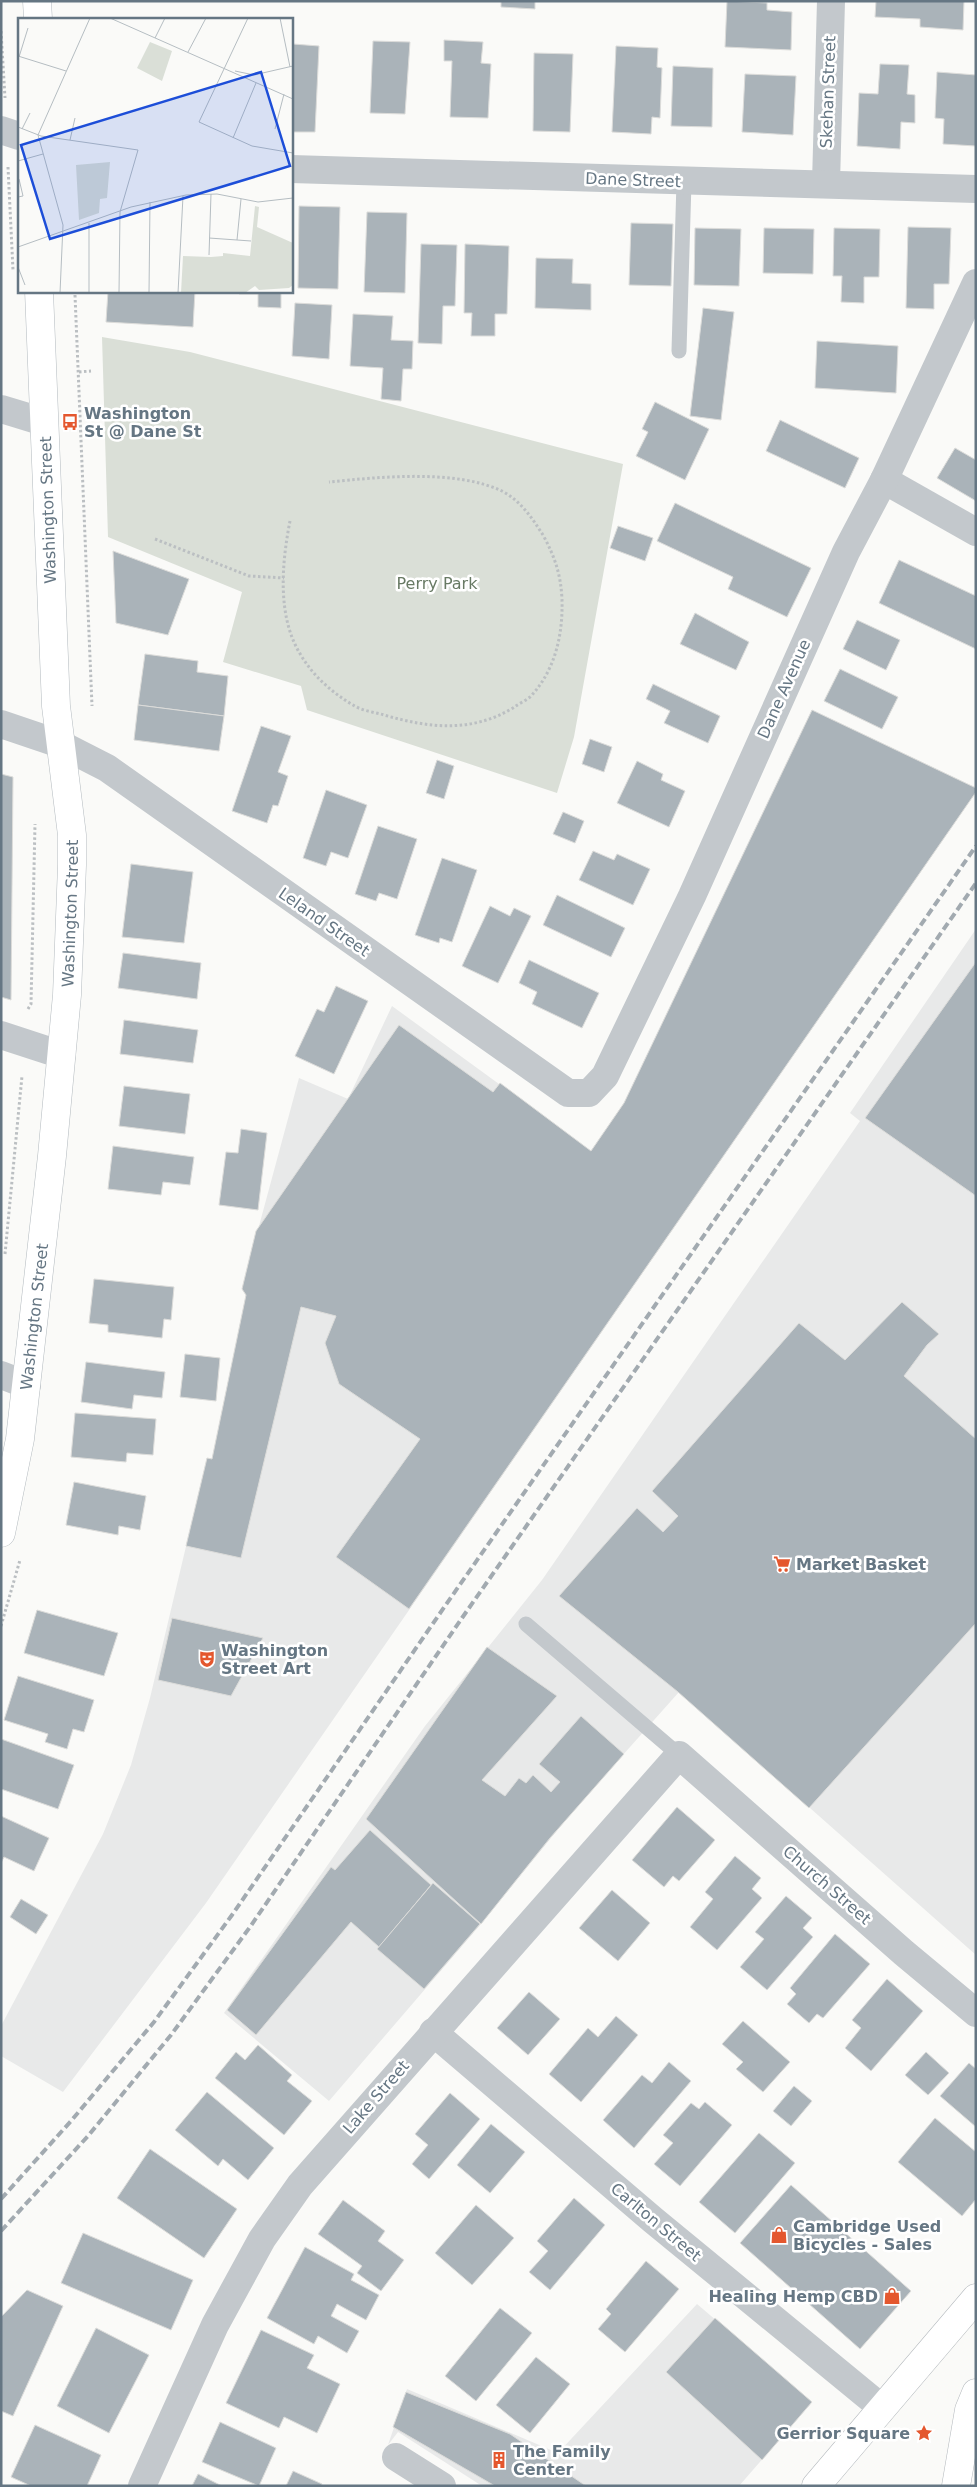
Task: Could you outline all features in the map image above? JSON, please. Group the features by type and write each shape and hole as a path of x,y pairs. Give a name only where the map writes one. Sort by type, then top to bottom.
{"main road":[{"path":"37,1 38,18"},
{"name":"Washington Street","path":"1,1533 20,1439 27,1385 62,1055 71,912 72,835 56,699 39,292"},
{"path":"816,2486 976,2298"},
{"path":"956,2486 969,2410 976,2392"}],"street":[{"name":"Skehan Street","path":"826,183 831,1"},
{"path":"1,130 18,136"},
{"name":"Dane Street","path":"292,169 684,182 826,183 976,189"},
{"name":"Dane Avenue","path":"589,1093 605,1076 679,923 846,552 884,480 976,283"},
{"path":"1,409 44,422"},
{"path":"884,480 976,532"},
{"name":"Leland Street","path":"1,724 60,744 107,768 568,1093 589,1093"},
{"path":"1,1035 62,1055"},
{"path":"1,1375 27,1385"},
{"name":"Church Street","path":"679,1755 904,1953 976,2013"},
{"name":"Lake Street","path":"142,2486 215,2325 262,2239 300,2185 679,1755"},
{"name":"Carlton Street","path":"433,2032 653,2220 882,2408"},
{"path":"396,2457 442,2486"}],"lane":[{"path":"679,351 684,182"},
{"path":"526,1624 679,1755"}],"path":[{"path":"290,521 285,544 286,614 298,651 320,682 355,707 416,724 453,726 495,718 529,698 552,666 563,626 561,582 556,557 527,510 502,492 450,478 389,478 330,482"},
{"path":"155,539 250,576 284,578"}],"shaded area":[{"path":"812,710 976,788 976,792 206,1903 63,2092 1,2056 1,2026 103,1834 131,1765 150,1698 207,1458 212,1459 246,1295 242,1289 299,1078 348,1099 392,1006 591,1151 624,1103"},
{"path":"976,929 976,1955 679,1692 573,1811 481,1924 329,2101 224,2013 425,1726 542,1580 860,1121 850,1113"},
{"path":"697,2304 812,2402 739,2486 482,2486 398,2432 388,2445 407,2389 558,2453"}],"green space":[{"name":"Perry Park","path":"102,337 190,352 623,464 574,737 557,793 307,710 301,686 223,662 242,592 108,537"}],"building":[{"path":"501,1 535,1 535,9 501,7"},
{"path":"727,1 767,3 767,10 792,12 791,50 725,47"},
{"path":"876,1 964,1 963,30 920,27 920,19 875,17"},
{"path":"444,40 483,42 481,63 491,64 488,118 450,117 452,61 444,61"},
{"path":"373,41 410,42 405,114 370,113"},
{"path":"293,44 319,46 315,132 292,132"},
{"path":"616,46 658,48 657,67 662,68 660,118 652,117 651,134 612,132"},
{"path":"534,53 573,54 570,132 533,131"},
{"path":"880,64 909,65 907,94 915,95 915,123 901,122 900,149 857,146 859,93 878,94"},
{"path":"673,66 713,68 712,127 671,126"},
{"path":"937,72 976,75 976,146 943,144 944,119 935,118"},
{"path":"745,74 796,76 793,135 742,132"},
{"path":"299,206 340,207 338,289 298,288"},
{"path":"367,212 407,213 405,293 364,292"},
{"path":"631,223 673,224 671,286 629,285"},
{"path":"908,227 951,228 949,284 934,284 934,309 906,308"},
{"path":"695,228 741,229 739,286 694,285"},
{"path":"764,228 814,229 813,274 763,273"},
{"path":"834,228 880,229 879,277 864,277 864,303 841,302 842,276 833,276"},
{"path":"421,244 457,245 455,306 443,306 442,344 418,343"},
{"path":"465,244 509,246 507,314 495,314 495,336 471,336 472,313 464,313"},
{"path":"536,258 573,259 572,283 591,284 591,310 535,308"},
{"path":"108,292 195,292 193,327 106,322"},
{"path":"239,292 281,292 281,308 258,307 258,294 239,294"},
{"path":"295,303 332,305 329,359 292,356"},
{"path":"703,308 734,312 721,420 690,416"},
{"path":"353,314 393,316 391,340 413,341 412,369 403,369 401,401 381,399 383,368 350,366"},
{"path":"817,341 898,346 896,393 815,388"},
{"path":"655,402 709,429 685,480 636,456 648,432 642,429"},
{"path":"780,420 859,458 845,488 766,451"},
{"path":"955,448 976,460 976,501 937,478"},
{"path":"675,503 811,568 787,617 728,589 733,577 657,541"},
{"path":"618,526 653,538 645,561 610,548"},
{"path":"113,551 189,579 168,635 116,623"},
{"path":"899,560 976,596 976,649 879,603"},
{"path":"695,613 749,642 736,670 680,644"},
{"path":"857,620 900,640 886,670 843,649"},
{"path":"145,654 198,661 197,672 228,676 224,716 138,705"},
{"path":"840,669 898,697 882,729 824,701"},
{"path":"653,684 720,716 708,743 664,723 670,711 646,699"},
{"path":"138,705 224,716 219,751 134,740"},
{"path":"812,710 976,788 976,792 409,1609 336,1557 420,1439 339,1384 325,1343 336,1316 301,1307 241,1558 186,1546 207,1458 212,1459 246,1295 242,1289 256,1231 399,1025 493,1092 500,1083 591,1151 624,1103"},
{"path":"261,726 291,736 278,772 288,776 278,806 273,805 267,823 232,811"},
{"path":"590,739 612,747 604,772 582,764"},
{"path":"437,760 454,766 444,799 426,793"},
{"path":"637,761 663,774 661,780 685,791 669,827 617,803"},
{"path":"1,774 13,777 11,1000 1,997"},
{"path":"326,790 367,805 348,858 331,852 326,866 303,858"},
{"path":"563,812 584,821 575,843 553,834"},
{"path":"378,826 417,839 397,899 379,893 376,901 355,894"},
{"path":"593,851 614,860 617,854 650,869 633,905 579,880"},
{"path":"442,858 477,870 452,942 440,938 439,943 415,935"},
{"path":"131,864 193,872 184,943 122,937"},
{"path":"557,895 625,928 611,957 543,925"},
{"path":"490,906 510,916 514,908 531,916 498,983 462,966"},
{"path":"123,953 201,963 197,999 118,988"},
{"path":"529,960 599,993 582,1028 532,1004 537,992 519,983"},
{"path":"976,962 976,1196 865,1118"},
{"path":"336,986 368,1001 334,1074 295,1056 317,1009 324,1012"},
{"path":"124,1020 198,1030 193,1063 120,1054"},
{"path":"124,1086 190,1094 185,1134 119,1126"},
{"path":"241,1129 267,1133 258,1210 219,1205 226,1152 238,1153"},
{"path":"113,1146 194,1157 190,1185 163,1182 161,1195 108,1189"},
{"path":"94,1279 174,1287 171,1320 164,1319 162,1338 108,1332 108,1325 89,1323"},
{"name":"Market Basket","path":"902,1302 939,1334 927,1345 904,1376 976,1439 976,1623 809,1808 678,1692 559,1596 637,1508 663,1532 678,1516 652,1491 799,1323 845,1360"},
{"path":"185,1354 220,1358 216,1401 180,1397"},
{"path":"86,1362 165,1372 162,1398 134,1395 132,1409 81,1402"},
{"path":"75,1413 156,1419 153,1455 127,1453 126,1462 71,1457"},
{"path":"74,1482 146,1496 140,1530 119,1526 118,1535 66,1525"},
{"path":"37,1610 118,1633 104,1676 24,1653"},
{"name":"Washington Street Art","path":"172,1618 263,1638 231,1696 158,1680"},
{"path":"487,1647 557,1696 482,1780 505,1796 519,1778 526,1783 533,1775 551,1792 560,1782 539,1764 581,1716 624,1754 550,1838 481,1924 366,1819"},
{"path":"18,1676 94,1700 84,1732 73,1729 67,1749 45,1742 48,1734 4,1720"},
{"path":"1,1739 74,1765 58,1809 1,1789"},
{"path":"677,1807 715,1840 679,1881 673,1876 664,1887 632,1860"},
{"path":"1,1816 49,1838 34,1871 4,1857 1,1863"},
{"path":"370,1830 431,1885 379,1947 351,1922 256,2035 227,2010 331,1867 335,1870"},
{"path":"735,1856 761,1878 752,1889 762,1898 717,1950 690,1927 713,1899 705,1892"},
{"path":"433,1883 480,1924 424,1989 377,1949"},
{"path":"612,1890 650,1923 618,1961 579,1928"},
{"path":"786,1896 812,1918 803,1928 813,1937 767,1990 740,1967 764,1939 755,1932"},
{"path":"21,1899 48,1915 36,1934 10,1917"},
{"path":"835,1934 870,1964 823,2018 817,2014 809,2023 787,2004 796,1994 790,1988"},
{"path":"887,1979 923,2011 871,2071 845,2048 861,2028 852,2020"},
{"path":"529,1992 560,2019 528,2055 497,2028"},
{"path":"616,2016 638,2035 581,2102 549,2074 588,2028 598,2037"},
{"path":"743,2021 790,2062 763,2092 736,2069 743,2062 722,2044"},
{"path":"258,2045 292,2075 287,2081 312,2101 284,2135 215,2078 236,2052 245,2060"},
{"path":"926,2052 949,2073 928,2095 905,2075"},
{"path":"669,2062 691,2081 634,2148 603,2120 642,2075 652,2083"},
{"path":"969,2063 976,2069 976,2127 940,2096"},
{"path":"794,2086 812,2101 791,2126 773,2111"},
{"path":"207,2092 274,2148 248,2180 223,2159 218,2166 175,2130"},
{"path":"450,2093 480,2119 429,2179 412,2164 428,2145 415,2134"},
{"path":"705,2102 732,2125 680,2186 654,2164 673,2143 663,2135 691,2103 699,2109"},
{"path":"935,2118 976,2152 976,2199 962,2216 898,2162"},
{"path":"491,2124 525,2152 490,2193 457,2165"},
{"path":"759,2133 795,2163 735,2233 699,2202"},
{"path":"150,2149 237,2209 204,2258 117,2198"},
{"path":"791,2185 911,2291 860,2349 740,2243"},
{"path":"574,2198 605,2225 550,2290 529,2272 548,2251 537,2241"},
{"path":"343,2200 385,2231 378,2241 404,2260 381,2291 357,2273 362,2266 318,2234"},
{"path":"476,2205 514,2238 472,2285 435,2253"},
{"path":"83,2233 193,2280 171,2330 61,2283"},
{"path":"305,2247 354,2274 351,2280 379,2295 366,2320 337,2304 331,2316 359,2331 347,2353 318,2336 314,2344 267,2318"},
{"path":"646,2261 679,2289 625,2352 598,2329 611,2314 606,2309"},
{"path":"27,2290 63,2306 13,2416 1,2411 1,2317"},
{"path":"500,2308 532,2333 476,2401 445,2376"},
{"path":"715,2318 812,2402 762,2460 666,2372"},
{"path":"96,2328 149,2355 109,2433 57,2406"},
{"path":"261,2330 314,2355 307,2368 340,2384 317,2433 284,2417 279,2428 226,2403"},
{"path":"536,2357 570,2384 530,2433 496,2405"},
{"name":"The Family Center","path":"406,2392 510,2434 586,2486 495,2486 393,2427"},
{"path":"220,2422 276,2448 259,2486 202,2462"},
{"path":"35,2425 101,2455 87,2486 31,2486 11,2477"},
{"path":"293,2471 322,2484 321,2486 286,2486"},
{"path":"198,2474 222,2486 192,2486"}],"railway":[{"path":"1,2199 71,2121 154,2022 232,1915 445,1606 976,846"},
{"path":"1,2231 88,2136 171,2035 250,1927 462,1618 976,883"}],"place":[{"name":"Washington St @ Dane St","path":"70,422"},
{"name":"Market Basket","path":"782,1564"},
{"name":"Washington Street Art","path":"207,1659"},
{"name":"Cambridge Used Bicycles - Sales","path":"779,2235"},
{"name":"Healing Hemp CBD","path":"892,2296"},
{"name":"Gerrior Square","path":"924,2433"},
{"name":"The Family Center","path":"499,2460"}]}
